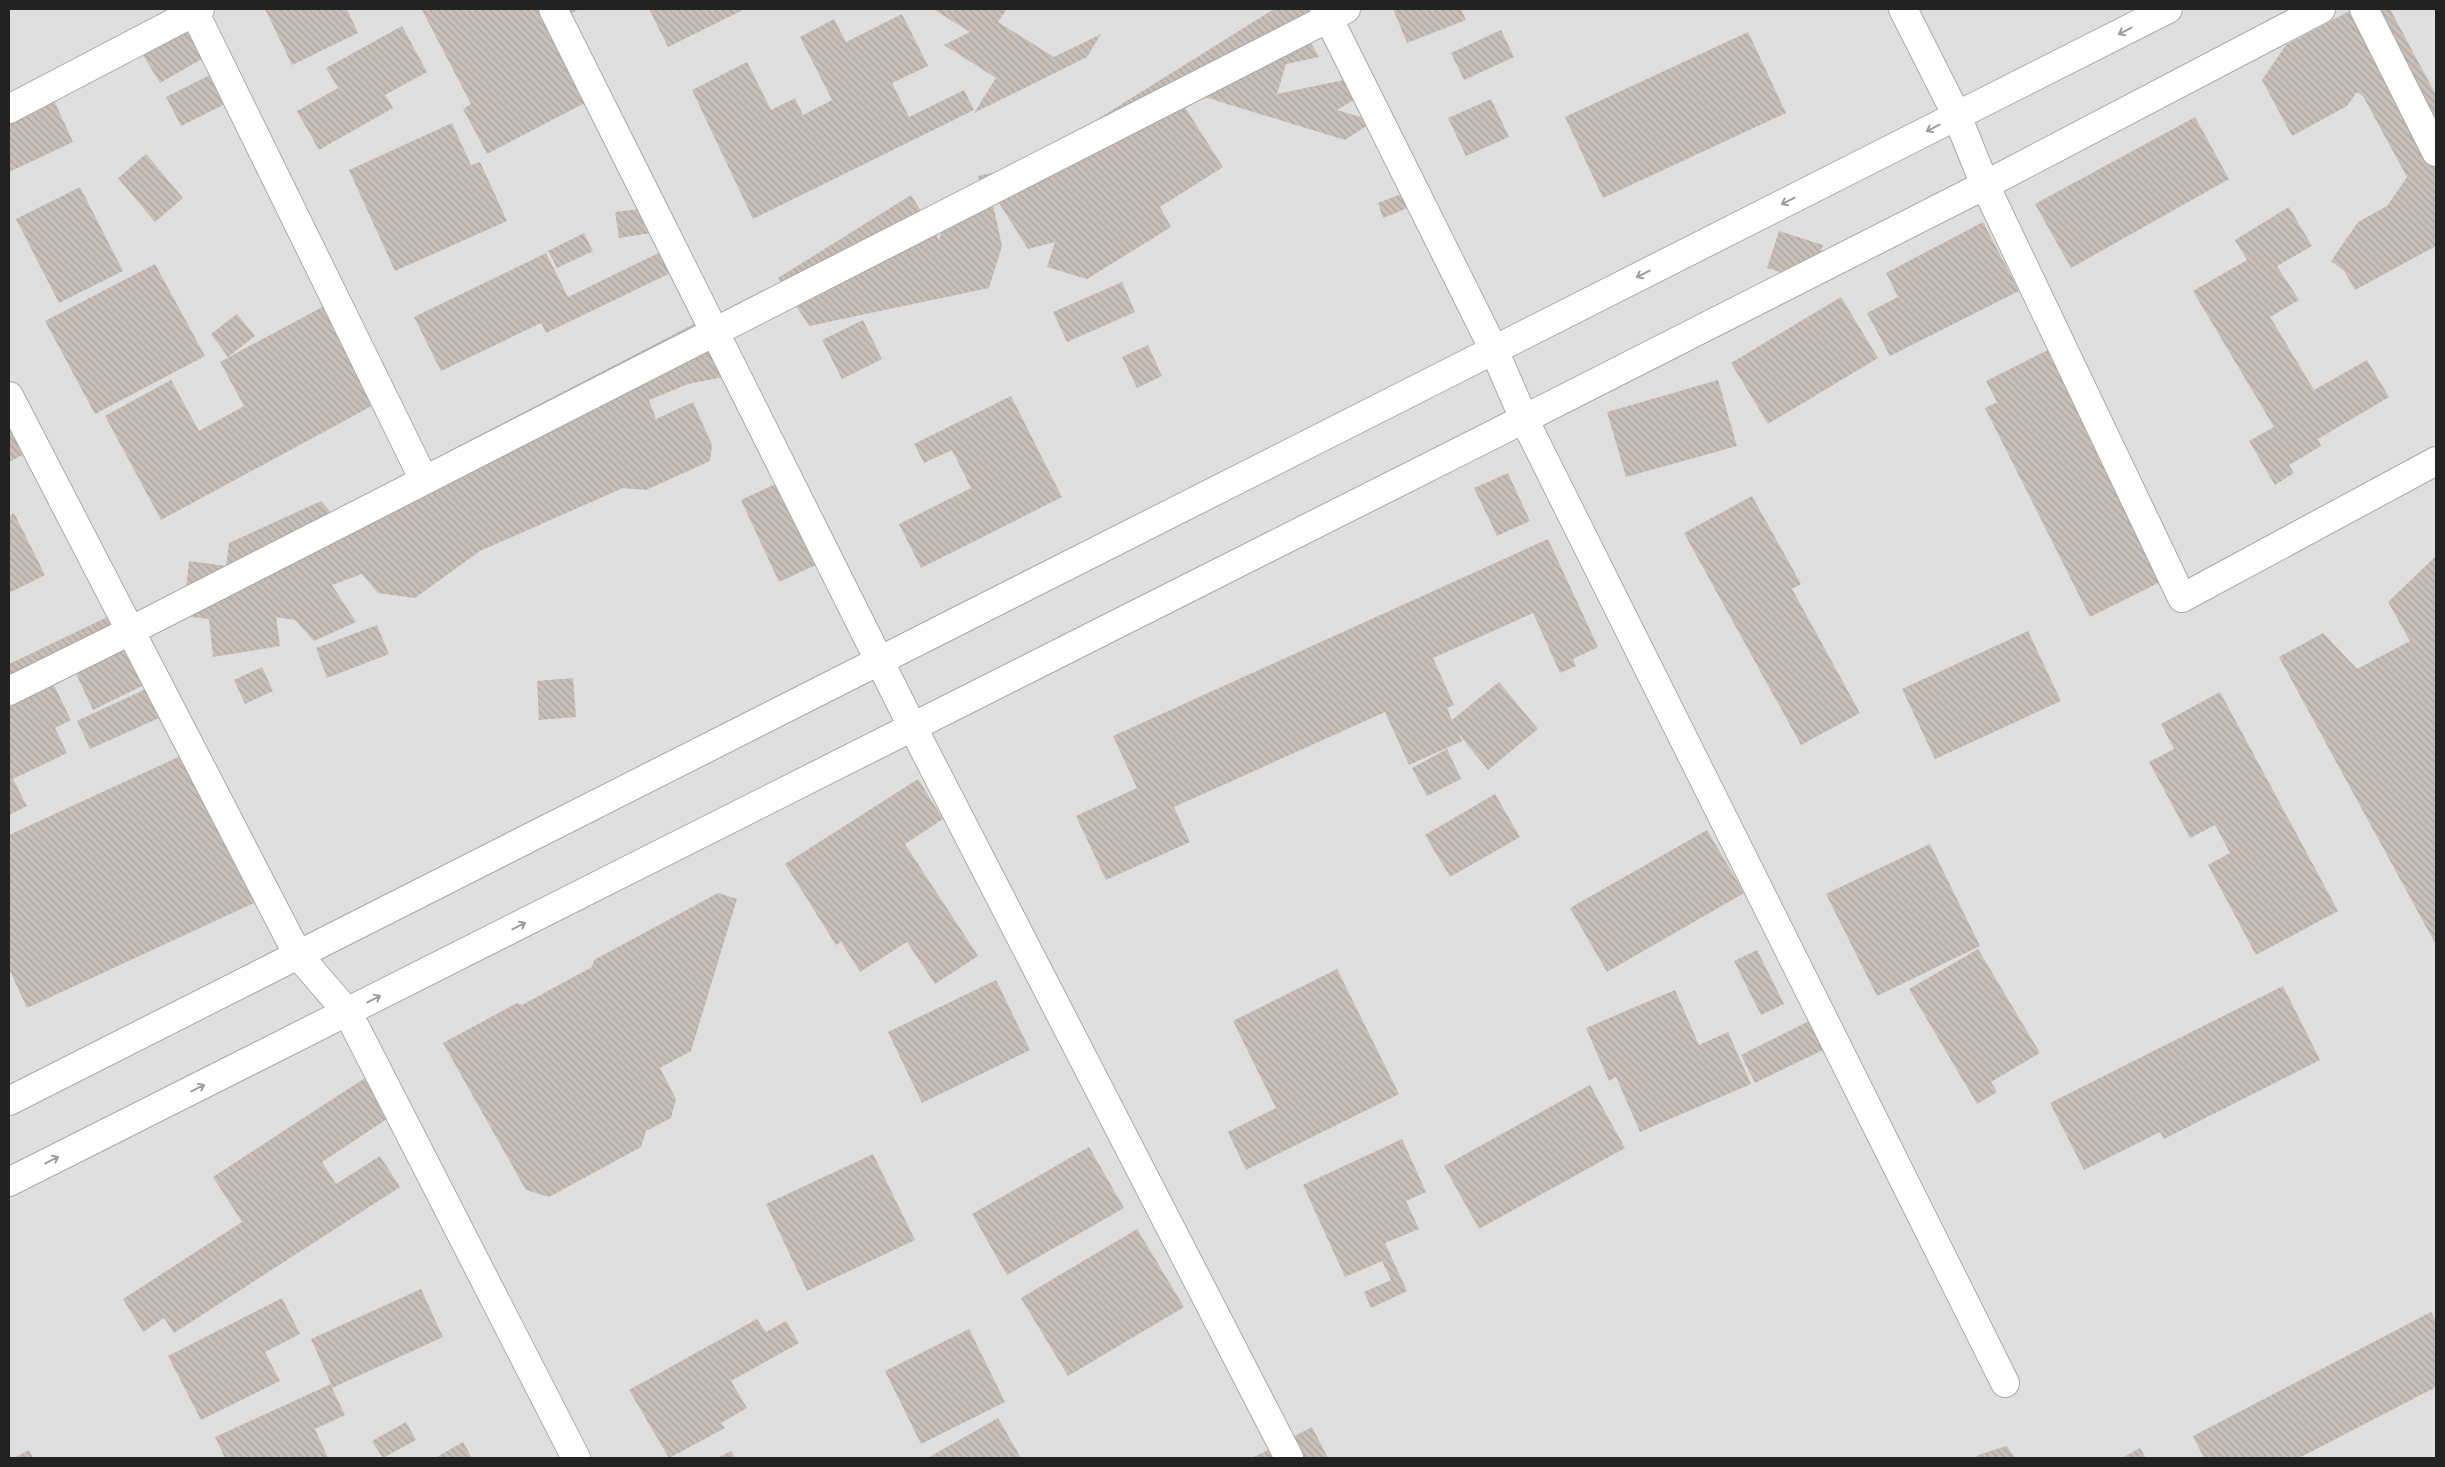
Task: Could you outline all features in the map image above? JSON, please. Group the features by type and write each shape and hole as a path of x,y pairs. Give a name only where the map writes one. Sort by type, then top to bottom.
{"street":[{"path":"552,9 881,660 913,728 1289,1458"},
{"path":"1903,9 1957,116 1985,185 2182,598 2436,461"},
{"path":"9,1101 2168,9"},
{"path":"9,1182 1524,419 1985,185 2320,9"},
{"path":"2364,9 2436,152"},
{"path":"9,109 196,10 424,480"},
{"path":"9,691 715,332 1332,12 1494,350 1524,419 2005,1383"},
{"path":"9,396 298,954 348,1012 576,1458"}],"shaded area":[{"path":"9,9 2436,9 2436,1458 9,1458"}],"building":[{"path":"265,9 347,9 358,33 292,65"},
{"path":"580,9 563,17 604,93 487,154 463,109 471,104 422,10"},
{"path":"649,9 745,9 668,47"},
{"path":"933,9 1007,9 998,22 1054,57 1101,34 1087,57 974,113 996,78 944,45 970,32"},
{"path":"1274,9 1321,9 1307,36 1319,57 1286,64 1277,94 1358,77 1362,95 1337,110 1374,121 1345,140 1172,87 1223,167 1160,207 1171,227 1087,279 1047,267 1055,242 1028,249 989,187 1002,246 989,288 809,326 778,278 911,195 939,240 946,220 983,197 978,176 1042,162 1045,152"},
{"path":"1393,9 1461,9 1466,20 1407,43"},
{"path":"2353,9 2390,9 2436,95 2436,246 2355,290 2344,271 2331,261 2358,222 2387,206 2407,177 2363,96 2357,92 2347,106 2292,136 2262,80 2286,45"},
{"path":"180,11 207,56 160,83 133,39"},
{"path":"902,14 928,66 892,83 909,117 964,90 974,110 753,219 692,90 747,62 771,110 795,98 803,115 832,100 800,37 834,19 846,42"},
{"path":"402,26 427,72 385,95 393,108 319,150 297,111 338,88 326,68"},
{"path":"1501,30 1514,57 1464,80 1451,53"},
{"path":"1748,32 1786,113 1603,198 1565,117"},
{"path":"226,67 241,96 181,126 166,97"},
{"path":"47,85 73,142 9,172 9,103"},
{"path":"1491,99 1509,137 1466,156 1448,118"},
{"path":"2195,117 2229,179 2071,268 2035,204"},
{"path":"452,123 471,165 480,162 507,221 395,271 349,170"},
{"path":"146,154 183,198 155,222 118,178"},
{"path":"80,187 123,271 59,303 16,219"},
{"path":"1409,191 1415,205 1383,218 1378,203"},
{"path":"2289,207 2312,246 2277,266 2299,300 2270,317 2314,390 2367,360 2389,397 2318,439 2321,446 2289,465 2294,473 2275,485 2249,441 2274,427 2193,291 2247,260 2235,240"},
{"path":"647,208 651,233 619,238 615,212"},
{"path":"1983,222 2019,291 1890,356 1867,313 1898,297 1886,273"},
{"path":"1779,231 1823,245 1812,282 1767,268"},
{"path":"584,233 593,251 557,268 548,251"},
{"path":"675,245 685,266 546,333 541,323 441,371 414,317 546,253 568,297"},
{"path":"155,264 205,356 95,414 45,321"},
{"path":"1122,282 1135,312 1067,342 1053,312"},
{"path":"1841,297 1878,358 1768,424 1731,363"},
{"path":"337,299 390,396 161,520 105,416 171,380 199,431 244,406 220,362"},
{"path":"719,311 743,357 749,378 718,378 688,384 649,400 656,419 693,402 712,445 710,461 646,490 623,488 480,551 415,598 378,593 362,574 332,585 356,622 314,641 295,620 276,617 280,646 213,657 209,619 183,616 189,561 226,566 229,543 321,501 342,525 451,450"},
{"path":"237,314 255,336 228,357 211,334"},
{"path":"863,320 882,359 842,379 822,340"},
{"path":"1148,345 1162,376 1137,388 1122,357"},
{"path":"2048,350 2164,580 2090,617 1985,408 1997,402 1986,381"},
{"path":"1718,380 1737,446 1626,477 1607,412"},
{"path":"9,392 36,448 9,462"},
{"path":"1011,396 1062,497 921,568 899,524 971,488 952,450 924,463 914,444"},
{"path":"801,472 839,554 779,582 741,500"},
{"path":"1508,473 1530,521 1497,536 1474,488"},
{"path":"1752,496 1801,584 1792,589 1860,713 1801,745 1684,533"},
{"path":"14,513 45,575 9,593 9,516"},
{"path":"1548,539 1598,647 1573,659 1576,666 1560,673 1533,613 1433,658 1454,705 1447,708 1452,720 1499,682 1538,729 1488,770 1458,733 1462,741 1409,765 1385,712 1174,807 1190,842 1106,880 1076,816 1137,788 1113,736"},
{"path":"2436,556 2436,945 2279,657 2323,633 2357,669 2410,641 2388,602"},
{"path":"118,612 152,681 93,710 71,663 49,675 71,720 55,728 67,753 13,779 27,806 9,815 9,664"},
{"path":"377,625 389,654 327,678 316,648"},
{"path":"2028,631 2061,701 1935,759 1902,689"},
{"path":"262,667 273,691 245,704 234,680"},
{"path":"573,678 576,717 539,720 537,681"},
{"path":"148,688 161,717 90,749 77,721"},
{"path":"2220,692 2338,911 2256,955 2208,865 2230,853 2215,825 2190,838 2149,762 2174,749 2161,724"},
{"path":"200,747 269,896 27,1008 9,969 9,835"},
{"path":"1447,749 1461,779 1427,796 1412,768"},
{"path":"918,779 943,819 905,844 978,956 935,984 907,942 860,972 841,942 836,945 785,864"},
{"path":"1495,794 1520,837 1450,877 1425,835"},
{"path":"1707,830 1744,893 1607,972 1570,908"},
{"path":"1930,844 1980,946 1877,996 1826,894"},
{"path":"718,893 737,899 691,1051 660,1068 676,1099 671,1118 646,1131 641,1147 549,1197 526,1190 443,1043 517,1003 522,1005 592,967 594,960"},
{"path":"1978,949 2040,1053 1991,1082 1997,1092 1977,1104 1909,989"},
{"path":"1757,950 1784,1004 1761,1015 1734,961"},
{"path":"1337,969 1399,1094 1246,1170 1228,1132 1276,1108 1233,1021"},
{"path":"996,980 1030,1050 922,1103 888,1032"},
{"path":"2283,986 2320,1060 2164,1139 2160,1132 2084,1170 2050,1103"},
{"path":"1675,990 1699,1045 1728,1032 1751,1084 1640,1132 1616,1077 1609,1081 1586,1028"},
{"path":"1815,1018 1829,1047 1755,1083 1741,1055"},
{"path":"368,1076 393,1115 322,1162 336,1184 380,1156 400,1187 174,1333 164,1318 143,1332 123,1299 242,1222 213,1177"},
{"path":"1590,1085 1625,1148 1479,1229 1444,1166"},
{"path":"1402,1139 1426,1192 1406,1201 1419,1229 1385,1243 1407,1291 1371,1308 1364,1292 1391,1280 1382,1261 1345,1277 1303,1185"},
{"path":"1089,1147 1124,1208 1007,1275 972,1214"},
{"path":"873,1154 915,1240 807,1291 766,1204"},
{"path":"1137,1229 1184,1307 1068,1376 1021,1298"},
{"path":"421,1289 443,1337 332,1388 345,1415 315,1429 328,1458 225,1458 215,1437 331,1384 311,1339"},
{"path":"282,1298 300,1334 265,1352 280,1381 201,1420 168,1356"},
{"path":"2431,1312 2436,1322 2436,1387 2299,1458 2204,1458 2193,1436"},
{"path":"757,1319 766,1332 786,1321 799,1343 731,1381 747,1408 721,1423 725,1428 669,1458 629,1390"},
{"path":"969,1329 1005,1402 921,1444 885,1371"},
{"path":"998,1418 1021,1458 932,1458 931,1456"},
{"path":"406,1422 416,1440 383,1458 372,1441"},
{"path":"1312,1427 1328,1458 1252,1458"},
{"path":"463,1442 472,1458 435,1458"},
{"path":"2007,1446 2015,1458 1973,1458 1981,1454"},
{"path":"2140,1448 2146,1458 2122,1458"},
{"path":"29,1450 33,1458 14,1458"},
{"path":"731,1451 735,1458 717,1458"}]}
